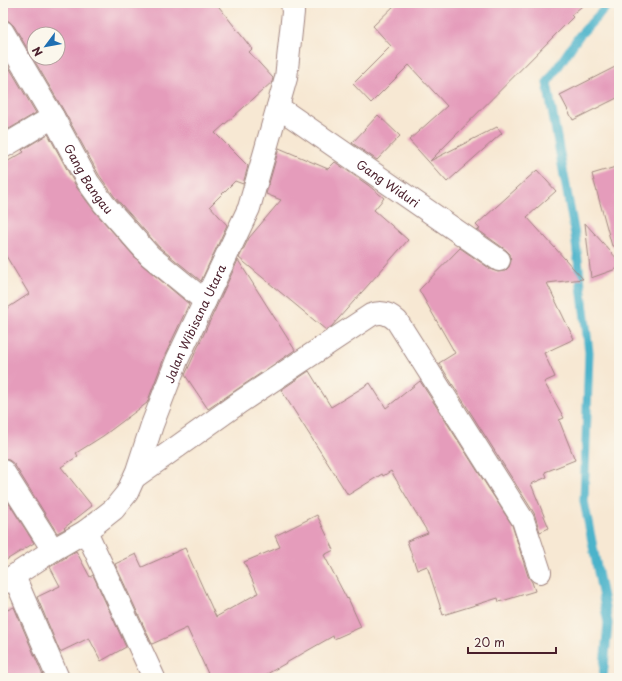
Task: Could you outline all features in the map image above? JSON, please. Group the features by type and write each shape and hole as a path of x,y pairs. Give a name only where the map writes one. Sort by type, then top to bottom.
{"street":[{"name":"Jalan Wibisana Utara","path":"9,580 53,550 86,531 114,510 127,493 135,477 152,425 177,360 249,208 286,78 293,12 292,3"},
{"name":"Gang Bangau","path":"3,32 53,117 88,182 104,204 150,256 205,302"},
{"name":"Gang Widuri","path":"278,107 499,260"},
{"path":"3,148 53,117"},
{"path":"135,477 240,402 371,315 376,313 388,314 397,321 523,520 540,572"},
{"path":"3,471 53,550"},
{"path":"86,531 154,678"},
{"path":"9,580 58,678"}],"building":[{"path":"3,3 216,3 252,49 249,52 273,78 272,82 215,133 248,166 243,184 235,181 210,206 227,225 201,281 159,247 114,196 99,175 38,66 66,66 66,26 26,26 26,46 14,26 9,21 3,20"},
{"path":"397,3 586,3 571,15 573,17 430,161 497,127 502,133 447,182 409,140 447,106 409,65 371,103 353,84 391,46 373,26"},
{"path":"3,57 36,113 9,129 3,118"},
{"path":"619,65 619,97 573,120 560,95"},
{"path":"378,115 400,136 377,160 352,143"},
{"path":"48,134 77,188 95,212 141,264 189,304 165,355 147,403 103,436 76,453 78,456 61,467 92,506 64,528 65,529 57,533 14,464 9,460 3,459 3,311 29,294 3,251 3,164 24,152 22,150"},
{"path":"279,148 328,169 335,162 368,185 384,198 374,210 408,240 331,327 326,330 239,258 249,238 281,200 266,194"},
{"path":"619,166 619,246 612,246 592,174"},
{"path":"537,170 556,191 527,217 583,279 547,283 574,339 544,353 555,377 544,382 564,418 559,420 575,460 545,472 547,477 531,484 549,528 540,532 534,513 439,363 455,353 419,290 460,248 492,270 498,272 505,271 509,267 511,261 510,254 478,230 480,229 476,225"},
{"path":"585,223 619,261 619,268 591,278"},
{"path":"238,260 295,350 208,409 185,375"},
{"path":"309,371 331,407 370,383 386,408 420,381 512,525 528,576 535,591 499,602 498,598 443,615 427,566 417,570 407,541 428,533 391,471 383,476 382,474 348,495 281,390"},
{"path":"3,494 34,543 3,562"},
{"path":"317,515 334,550 324,555 347,599 348,598 361,627 334,639 333,636 260,678 210,678 187,628 152,644 115,564 136,554 142,567 185,548 216,617 258,593 244,562 280,547 275,536"},
{"path":"76,551 90,577 93,575 126,647 101,661 89,638 60,652 37,597 60,586 50,567"},
{"path":"14,607 44,678 3,678 3,612"}],"waterway":[{"path":"603,678 608,623 584,501 589,352 575,235 547,83 579,36 610,3"}]}
